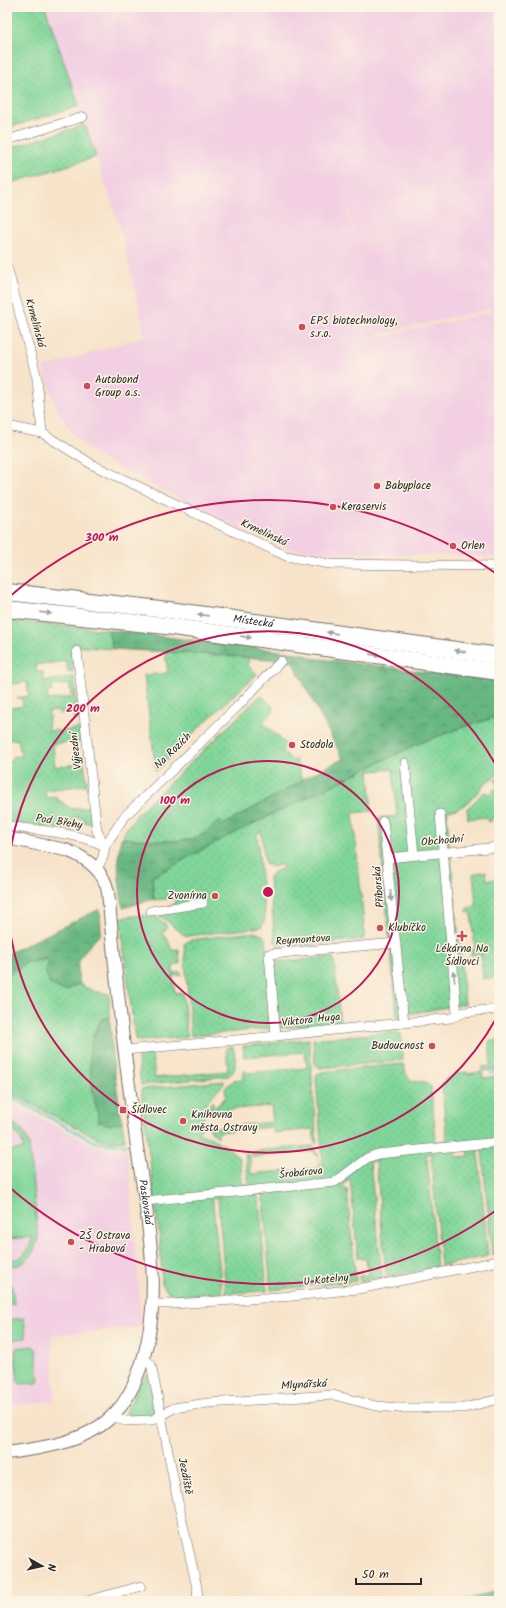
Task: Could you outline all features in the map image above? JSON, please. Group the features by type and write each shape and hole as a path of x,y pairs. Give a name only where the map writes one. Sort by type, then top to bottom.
{"highway":[{"name":"Místecká","path":"7,592 169,610 499,656"},
{"name":"Místecká","path":"7,609 166,626 499,672"}],"main road":[{"path":"7,838 66,850 84,858 97,869"},
{"name":"Paskovská","path":"7,1453 46,1446 75,1438 99,1427 114,1416 123,1405 130,1392 144,1359 148,1339 153,1304 152,1251 125,1050 108,892 104,879 97,869"}],"street":[{"path":"7,140 83,117"},
{"name":"Krmelínská","path":"7,267 37,378 42,434"},
{"name":"Krmelínská","path":"7,426 42,434 93,465 286,556 330,564 499,566"},
{"name":"Výjezdní","path":"77,651 97,831 105,846"},
{"name":"Na Rozích","path":"97,869 103,857 105,846 124,817 238,706 281,661"},
{"path":"405,763 414,855"},
{"path":"440,814 457,1015"},
{"name":"Příborská","path":"383,821 404,1023"},
{"name":"Pod Břehy","path":"7,826 71,835 90,839 105,846"},
{"name":"Obchodní","path":"388,858 499,847"},
{"path":"151,911 203,903"},
{"name":"Reymontova","path":"276,1036 269,954 396,943"},
{"name":"Viktora Huga","path":"125,1050 451,1018 465,1012 499,1009"},
{"name":"Šrobárova","path":"145,1201 335,1182 366,1158 378,1154 499,1142"},
{"name":"U Kotelny","path":"153,1304 293,1296 358,1289 499,1261"},
{"name":"Jezdiště","path":"144,1359 151,1364 178,1502 197,1588 198,1601"},
{"name":"Mlynářská","path":"114,1416 125,1421 152,1420 174,1408 208,1403 333,1395 376,1406 399,1408 464,1408 499,1399"},
{"path":"87,1601 110,1598 141,1586"}],"shaded area":[{"path":"45,7 494,7 499,37 497,39 499,59 499,322 497,311 495,311 499,327 499,557 318,552 291,549 237,527 96,456 75,436 58,412 43,368 145,336 121,230","holes":["340,176 351,218 362,269","491,309 492,312 379,337 378,334"]},
{"name":"ZŠ Ostrava - Hrabová","path":"7,1102 89,1143 108,1149 127,1149 142,1327 52,1335 55,1401 7,1406"}],"green space":[{"path":"7,7 45,7 79,106 7,128"},
{"path":"85,125 96,157 7,184 7,149"},
{"path":"7,621 108,630 113,649 71,646 73,672 68,672 66,661 36,665 37,672 43,672 44,681 74,677 76,695 71,695 69,684 52,686 52,691 47,692 48,700 76,697 79,719 74,720 73,713 65,714 65,712 59,714 59,711 48,712 50,718 48,731 57,730 58,732 80,728 81,741 53,744 55,767 84,763 87,785 45,790 46,798 55,797 71,809 90,807 92,824 84,822 84,818 74,817 72,831 7,822 7,762 12,761 12,757 21,756 18,739 7,740 7,716 10,715 9,708 23,706 22,698 17,698 29,696 27,682 7,685"},
{"path":"108,630 305,654 311,658 499,681 499,716 463,727 417,744 224,838 152,877 154,899 123,908 119,873 119,847 121,838 173,841 192,839 208,831 220,820 221,826 302,781 302,779 343,759 292,661 113,649"},
{"path":"165,652 249,657 248,665 257,674 206,721 156,772 144,675 168,673"},
{"path":"261,695 272,706 274,711 263,722 287,745 282,751 293,761 296,759 302,781 221,826 219,820 206,833 192,839 162,841 122,838 138,813"},
{"path":"499,716 499,774 486,783 464,805 457,809 448,811 447,817 465,1004 397,1016 378,818 397,816 393,769 369,771 372,811 353,813 365,936 363,936 364,939 279,947 275,941 269,877 272,873 282,869 283,864 272,867 265,863 261,831 257,833 265,920 262,926 187,936 157,913 175,904 175,898 154,900 152,877 224,838 417,744 463,727"},
{"path":"499,778 499,818 491,818 491,822 488,822 487,817 468,819 467,809 484,792 490,794 498,786 495,780"},
{"path":"486,871 487,880 499,879 499,977 483,979 481,954 471,955 471,950 475,950 471,912 467,912 467,908 476,906 473,874"},
{"path":"100,909 101,933 85,950 79,961 78,975 80,984 64,991 50,984 45,971 49,963 47,959 26,963 7,976 7,954"},
{"path":"141,915 163,921 167,928 162,933 169,942 171,950 179,949 180,964 173,966 173,973 181,972 181,975 173,976 175,993 183,993 187,1037 139,1041 135,1039 120,918"},
{"path":"254,932 263,935 266,940 274,1028 191,1036 184,944 190,940"},
{"path":"333,957 340,1022 279,1028 274,964 276,962"},
{"path":"47,959 64,991 80,984 93,991 109,994 110,1018 102,1019 95,1030 91,1043 90,1069 99,1121 109,1125 122,1122 125,1140 112,1142 97,1138 7,1092 7,976 26,963"},
{"path":"110,1018 112,1056 122,1122 109,1125 99,1121 90,1068 90,1055 96,1030 103,1019"},
{"path":"395,1032 401,1034 403,1060 320,1068 315,1065 313,1039"},
{"path":"309,1039 317,1143 315,1143 313,1129 274,1133 273,1127 218,1132 218,1137 211,1131 209,1125 211,1124 212,1128 273,1122 271,1106 208,1111 211,1102 213,1102 214,1108 226,1098 225,1088 233,1081 244,1079 243,1071 245,1070 246,1073 307,1068 305,1052 244,1057 243,1046"},
{"path":"499,1040 499,1069 482,1071 482,1067 491,1066 489,1041"},
{"path":"226,1047 233,1047 235,1059 234,1070 228,1076 141,1085 138,1059 140,1055 152,1054 155,1078 228,1071"},
{"path":"400,1064 404,1065 406,1074 411,1081 426,1082 431,1087 436,1142 447,1141 442,1088 444,1080 458,1073 467,1072 468,1074 482,1072 483,1078 499,1076 499,1254 493,1255 492,1252 482,1151 484,1149 477,1149 488,1256 441,1266 431,1158 433,1154 425,1154 427,1158 437,1267 386,1277 376,1160 370,1162 382,1277 360,1281 359,1276 368,1275 366,1259 358,1258 350,1178 343,1186 347,1190 356,1281 271,1290 263,1198 265,1194 256,1195 259,1199 267,1291 226,1293 218,1201 219,1198 211,1199 213,1203 222,1293 178,1295 168,1292 162,1284 160,1241 141,1089 224,1081 224,1084 211,1097 205,1106 204,1124 202,1125 202,1128 199,1129 200,1135 210,1137 222,1144 240,1159 243,1185 249,1184 245,1153 250,1155 251,1174 319,1168 318,1155 315,1155 315,1151 253,1157 252,1153 254,1151 313,1146 315,1147 316,1154 318,1154 321,1178 324,1177 316,1079 317,1075 322,1072","holes":["469,1150 469,1156 456,1157 454,1151"]},
{"path":"7,1122 19,1127 26,1137 29,1145 38,1237 32,1254 24,1262 14,1266 7,1266 7,1260 21,1257 27,1251 32,1237 7,1239 7,1151 24,1149 22,1142 14,1131 7,1128"},
{"path":"12,1285 14,1304 7,1305 7,1286"},
{"path":"24,1318 26,1338 7,1340 7,1320"},
{"path":"33,1346 36,1349 39,1381 37,1383 20,1384 18,1382 15,1351 17,1348"},
{"path":"147,1374 153,1398 154,1416 130,1417 125,1413 141,1381"},
{"path":"499,1590 499,1601 461,1601 466,1600"}],"waterway":[{"path":"491,1073 499,1072"},
{"path":"7,1095 95,1142 116,1145 132,1144"}],"place":[{"name":"EPS biotechnology, s.r.o.","path":"302,327"},
{"name":"Autobond Group a.s.","path":"87,386"},
{"name":"Babyplace","path":"377,486"},
{"name":"Keraservis","path":"333,507"},
{"name":"Orlen","path":"453,546"},
{"name":"Stodola","path":"292,745"},
{"name":"Zvonírna","path":"215,896"},
{"name":"Klubíčko","path":"380,928"},
{"name":"Lékárna Na Šídlovci","path":"462,936"},
{"name":"Budoucnost","path":"432,1046"},
{"name":"Šídlovec","path":"123,1110"},
{"name":"Knihovna města Ostravy","path":"183,1121"},
{"name":"ZŠ Ostrava - Hrabová","path":"71,1242"}]}
